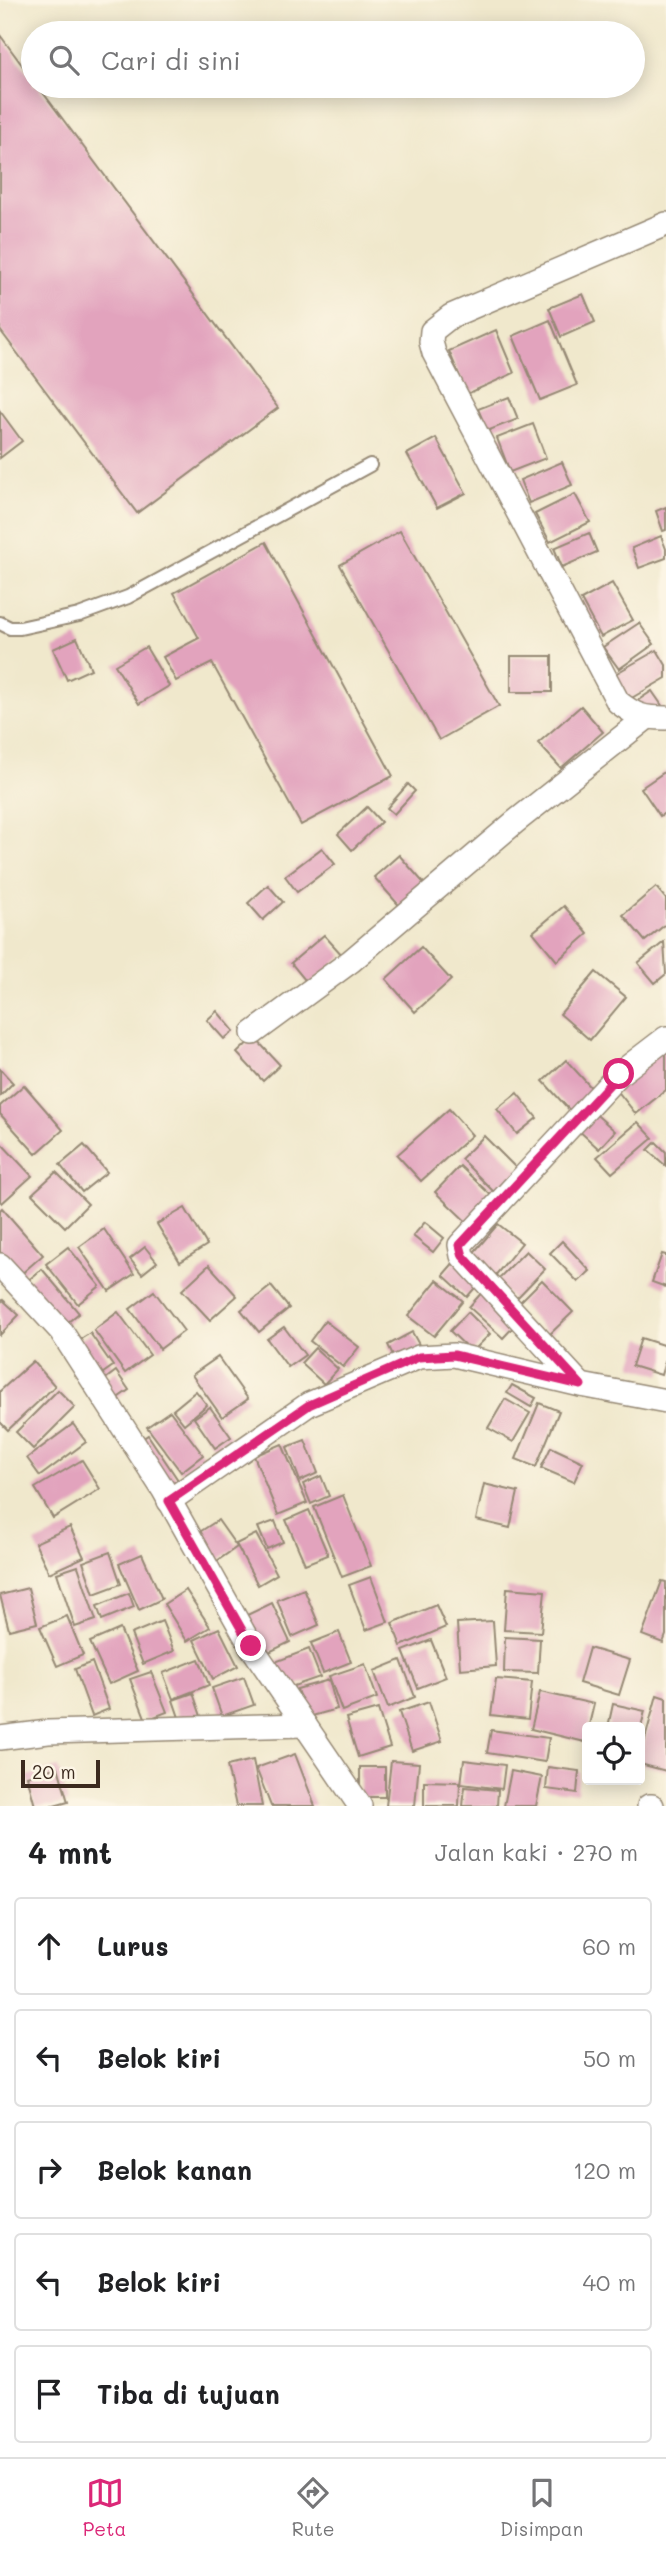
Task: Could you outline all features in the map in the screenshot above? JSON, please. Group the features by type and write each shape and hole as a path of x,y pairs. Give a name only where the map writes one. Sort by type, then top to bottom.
{"street":[{"path":"253,1033 351,961 514,822 656,719 618,702 433,353 431,342 432,331 451,316 666,223"},
{"path":"581,1385 463,1256 460,1245 619,1074 666,1038"},
{"path":"0,1265 61,1331 169,1501 251,1646 360,1806"},
{"path":"169,1501 309,1405 419,1357 454,1355 581,1385 666,1401"},
{"path":"0,1738 48,1732 305,1725"}],"lane":[{"path":"0,623 10,628 20,628 79,614 128,597 370,466"}],"building":[{"path":"0,35 21,64 21,98 47,98 278,408 137,513 0,330"},
{"path":"583,294 595,322 561,337 549,308"},
{"path":"550,320 577,385 540,400 513,336"},
{"path":"496,330 514,373 467,394 449,351"},
{"path":"509,397 518,419 487,431 478,409"},
{"path":"0,411 22,441 0,458"},
{"path":"533,424 546,458 510,472 497,438"},
{"path":"436,438 466,493 437,508 407,454"},
{"path":"562,462 572,485 529,503 520,480"},
{"path":"575,494 590,522 550,542 535,514"},
{"path":"666,507 666,530 663,531 656,511"},
{"path":"400,531 499,706 439,740 340,565"},
{"path":"589,533 597,552 562,567 554,548"},
{"path":"661,536 666,558 639,568 632,548"},
{"path":"266,542 393,776 301,825 212,663 176,681 163,657 199,638 174,593"},
{"path":"612,583 633,620 601,637 581,600"},
{"path":"639,623 654,644 619,669 603,647"},
{"path":"77,638 91,669 67,680 53,649"},
{"path":"146,647 169,686 139,704 115,665"},
{"path":"657,650 666,665 666,678 623,703 608,678"},
{"path":"511,656 552,656 552,692 511,692"},
{"path":"652,691 663,707 648,717 637,701"},
{"path":"581,706 603,732 561,768 538,743"},
{"path":"666,771 666,812 660,816 641,788"},
{"path":"408,784 415,791 394,814 387,808"},
{"path":"367,807 381,822 352,850 338,834"},
{"path":"322,848 335,864 297,892 285,876"},
{"path":"399,855 429,889 404,911 374,877"},
{"path":"268,885 283,902 263,920 248,903"},
{"path":"656,887 666,899 666,924 645,941 623,915"},
{"path":"564,906 588,934 557,961 533,932"},
{"path":"324,935 343,956 309,985 291,963"},
{"path":"664,942 666,974 655,983 638,963"},
{"path":"421,947 451,980 415,1012 386,979"},
{"path":"596,972 626,997 590,1040 560,1014"},
{"path":"217,1011 234,1031 224,1039 207,1020"},
{"path":"254,1037 280,1065 263,1081 237,1053"},
{"path":"666,1041 666,1090 636,1114 612,1084"},
{"path":"566,1060 597,1094 574,1115 543,1081"},
{"path":"0,1069 13,1083 0,1096"},
{"path":"24,1085 63,1130 36,1154 0,1114 0,1106"},
{"path":"517,1093 537,1118 517,1134 497,1109"},
{"path":"449,1109 472,1135 421,1181 397,1155"},
{"path":"591,1110 615,1131 599,1149 576,1128"},
{"path":"638,1122 653,1138 612,1173 597,1157"},
{"path":"484,1136 522,1174 499,1197 461,1159"},
{"path":"0,1142 32,1176 2,1203 0,1201"},
{"path":"656,1142 666,1152 666,1166 648,1150"},
{"path":"84,1145 107,1172 82,1192 60,1165"},
{"path":"460,1166 497,1201 472,1227 435,1192"},
{"path":"56,1172 88,1204 65,1227 32,1194"},
{"path":"2,1208 43,1255 20,1275 0,1252"},
{"path":"185,1208 207,1245 180,1262 157,1224"},
{"path":"425,1222 444,1238 433,1252 413,1236"},
{"path":"498,1224 522,1243 494,1277 470,1257"},
{"path":"104,1229 134,1274 109,1291 79,1247"},
{"path":"562,1241 590,1271 578,1282 550,1253"},
{"path":"68,1247 100,1286 78,1304 46,1264"},
{"path":"145,1247 157,1262 142,1274 130,1259"},
{"path":"526,1251 545,1269 514,1301 495,1282"},
{"path":"662,1254 666,1255 666,1287 652,1282"},
{"path":"456,1260 480,1282 467,1297 443,1275"},
{"path":"209,1265 237,1296 210,1320 182,1290"},
{"path":"42,1269 79,1313 62,1327 25,1283"},
{"path":"437,1280 463,1301 434,1336 408,1316"},
{"path":"542,1280 573,1312 549,1335 519,1303"},
{"path":"271,1286 289,1308 259,1332 241,1310"},
{"path":"484,1290 519,1321 503,1338 469,1307"},
{"path":"154,1291 184,1331 160,1349 130,1309"},
{"path":"3,1300 19,1315 0,1335 0,1303"},
{"path":"118,1312 150,1355 125,1373 94,1330"},
{"path":"468,1312 490,1334 472,1352 450,1331"},
{"path":"325,1321 359,1347 343,1367 310,1341"},
{"path":"284,1327 305,1355 288,1367 267,1339"},
{"path":"412,1332 422,1350 397,1363 388,1345"},
{"path":"90,1333 113,1366 96,1378 73,1344"},
{"path":"641,1338 666,1346 661,1375 632,1366"},
{"path":"315,1348 338,1369 324,1384 301,1363"},
{"path":"218,1357 248,1399 222,1417 192,1375"},
{"path":"33,1361 55,1386 8,1430 0,1422 0,1391"},
{"path":"116,1371 129,1390 113,1401 100,1383"},
{"path":"512,1385 536,1398 531,1407 507,1393"},
{"path":"58,1390 75,1407 33,1449 16,1432"},
{"path":"196,1391 207,1405 184,1424 173,1410"},
{"path":"505,1399 530,1413 513,1442 488,1428"},
{"path":"539,1403 559,1411 536,1467 516,1459"},
{"path":"210,1407 231,1437 215,1448 194,1418"},
{"path":"170,1411 203,1455 181,1472 147,1427"},
{"path":"73,1424 86,1442 40,1476 27,1458"},
{"path":"148,1435 178,1480 166,1488 136,1443"},
{"path":"305,1440 318,1473 300,1481 287,1447"},
{"path":"282,1444 307,1503 278,1515 254,1456"},
{"path":"551,1447 583,1462 574,1482 541,1468"},
{"path":"82,1460 100,1489 53,1518 35,1488"},
{"path":"321,1476 329,1496 311,1504 303,1484"},
{"path":"484,1484 518,1492 510,1528 476,1520"},
{"path":"343,1495 371,1566 342,1577 314,1507"},
{"path":"309,1510 328,1555 305,1564 286,1520"},
{"path":"218,1520 237,1547 211,1565 192,1537"},
{"path":"275,1521 283,1542 267,1549 258,1527"},
{"path":"70,1527 84,1557 49,1573 35,1543"},
{"path":"256,1534 277,1574 258,1585 236,1544"},
{"path":"110,1552 121,1584 94,1594 83,1562"},
{"path":"142,1554 162,1599 139,1610 119,1564"},
{"path":"78,1566 96,1620 75,1627 57,1573"},
{"path":"371,1577 388,1622 366,1630 349,1585"},
{"path":"662,1581 666,1582 666,1635 663,1643 642,1635"},
{"path":"28,1588 37,1623 9,1630 0,1595"},
{"path":"507,1588 545,1591 541,1632 504,1630"},
{"path":"304,1589 319,1625 292,1637 277,1600"},
{"path":"186,1590 210,1627 187,1641 164,1604"},
{"path":"129,1593 134,1607 102,1620 97,1606"},
{"path":"272,1603 290,1642 261,1656 243,1617"},
{"path":"436,1605 446,1627 401,1646 392,1623"},
{"path":"67,1616 83,1655 57,1666 40,1627"},
{"path":"162,1621 174,1651 143,1664 131,1634"},
{"path":"493,1621 496,1666 460,1669 457,1623"},
{"path":"219,1628 238,1666 213,1679 194,1640"},
{"path":"120,1629 138,1671 109,1684 90,1642"},
{"path":"339,1632 351,1662 323,1673 311,1643"},
{"path":"505,1637 540,1639 538,1673 504,1672"},
{"path":"431,1640 446,1677 418,1688 403,1651"},
{"path":"589,1648 630,1660 619,1695 579,1683"},
{"path":"309,1649 320,1677 285,1689 275,1662"},
{"path":"199,1659 209,1685 173,1699 163,1673"},
{"path":"401,1660 415,1697 388,1708 374,1671"},
{"path":"92,1662 109,1709 92,1716 75,1669"},
{"path":"365,1664 377,1698 342,1711 329,1676"},
{"path":"151,1672 167,1712 146,1720 130,1679"},
{"path":"244,1677 254,1705 222,1716 212,1688"},
{"path":"496,1679 532,1682 528,1719 491,1715"},
{"path":"329,1680 337,1709 305,1718 297,1689"},
{"path":"540,1692 594,1704 590,1722 582,1722 582,1741 531,1729"},
{"path":"193,1693 202,1719 182,1726 173,1700"},
{"path":"657,1695 666,1698 666,1771 645,1765 645,1739"},
{"path":"429,1702 442,1741 412,1751 399,1712"},
{"path":"613,1704 645,1711 642,1722 609,1722"},
{"path":"378,1709 390,1747 358,1757 346,1718"},
{"path":"491,1730 549,1738 545,1762 487,1753"},
{"path":"295,1754 315,1806 271,1806 256,1768"},
{"path":"253,1760 262,1806 236,1806 227,1766"},
{"path":"464,1760 505,1765 502,1789 461,1784"},
{"path":"391,1761 419,1763 415,1806 386,1806"},
{"path":"58,1767 68,1802 54,1806 35,1806 27,1776"},
{"path":"360,1767 385,1767 385,1797 360,1797"},
{"path":"548,1767 579,1771 577,1793 546,1789"},
{"path":"511,1771 542,1777 536,1806 504,1806"},
{"path":"424,1781 460,1782 459,1806 424,1806"},
{"path":"465,1787 498,1790 497,1806 463,1806"}],"route":[{"path":"251,1646 169,1501 309,1405 419,1357 454,1355 581,1385 463,1256 460,1245 619,1074"}]}
